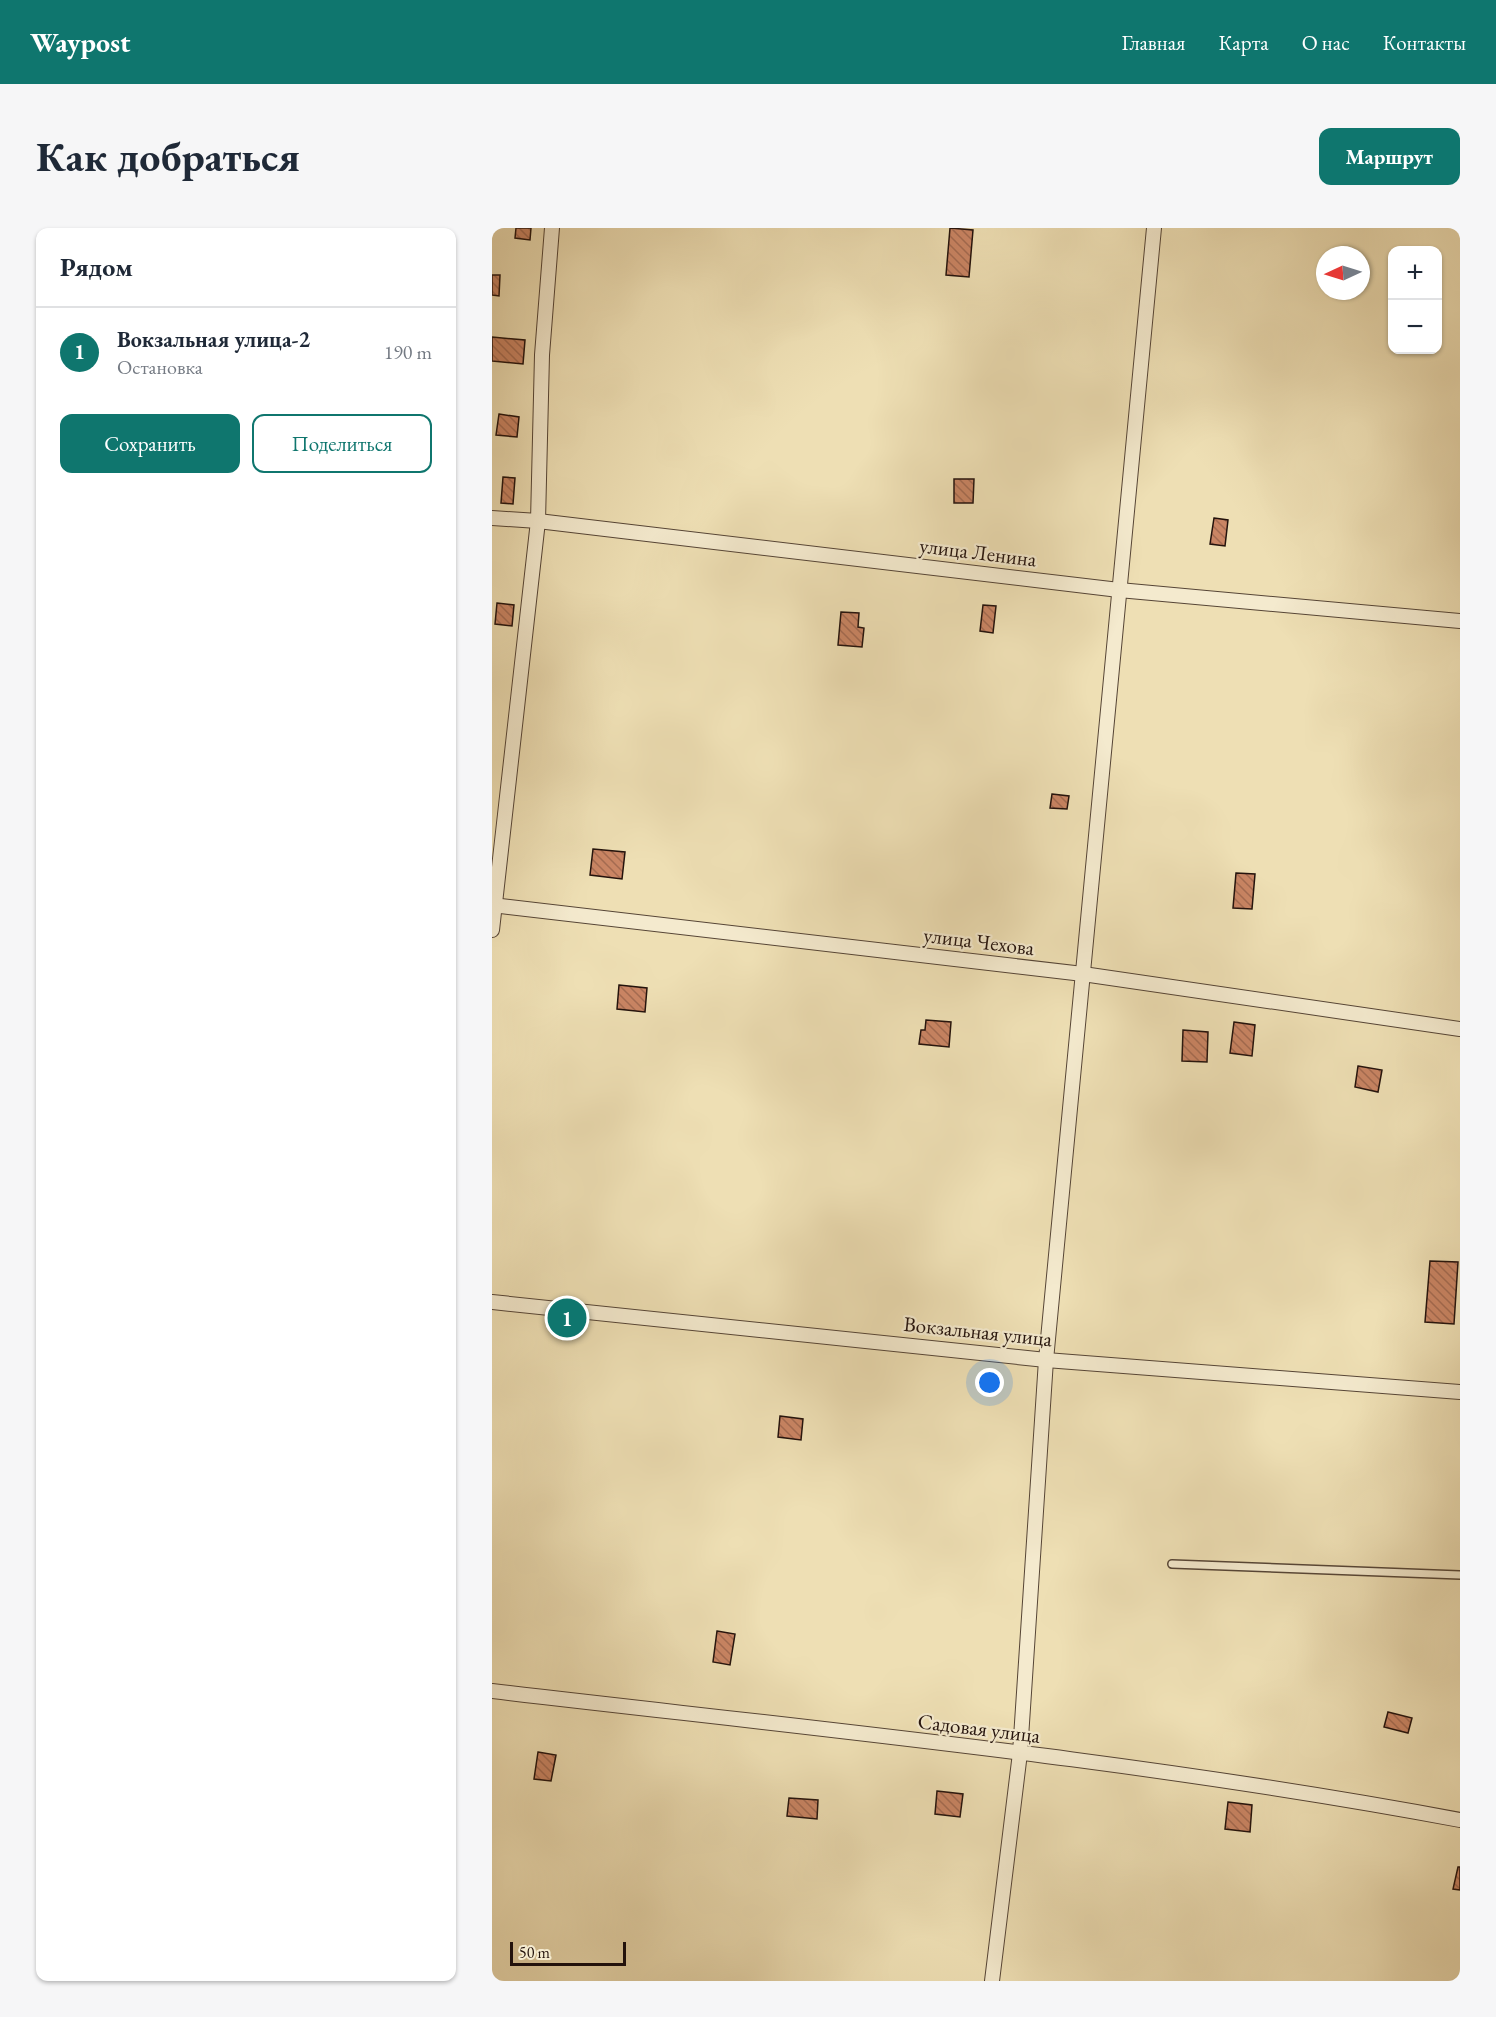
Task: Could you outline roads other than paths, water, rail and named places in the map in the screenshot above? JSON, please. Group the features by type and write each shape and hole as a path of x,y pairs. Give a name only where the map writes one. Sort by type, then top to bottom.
{"street":[{"path":"492,930 493,905 538,521 542,355 552,228"},
{"path":"992,1981 1020,1754 1046,1360 1154,228"},
{"name":"улица Ленина","path":"492,518 538,521 1119,590 1460,621"},
{"name":"улица Чехова","path":"493,905 1083,974 1460,1029"},
{"name":"Вокзальная улица","path":"492,1302 1046,1360 1460,1392"},
{"name":"Садовая улица","path":"492,1691 1020,1754 1342,1798 1460,1820"}],"lane":[{"path":"1172,1564 1460,1575"}],"place":[{"name":"Вокзальная улица-2","path":"567,1318"}]}
